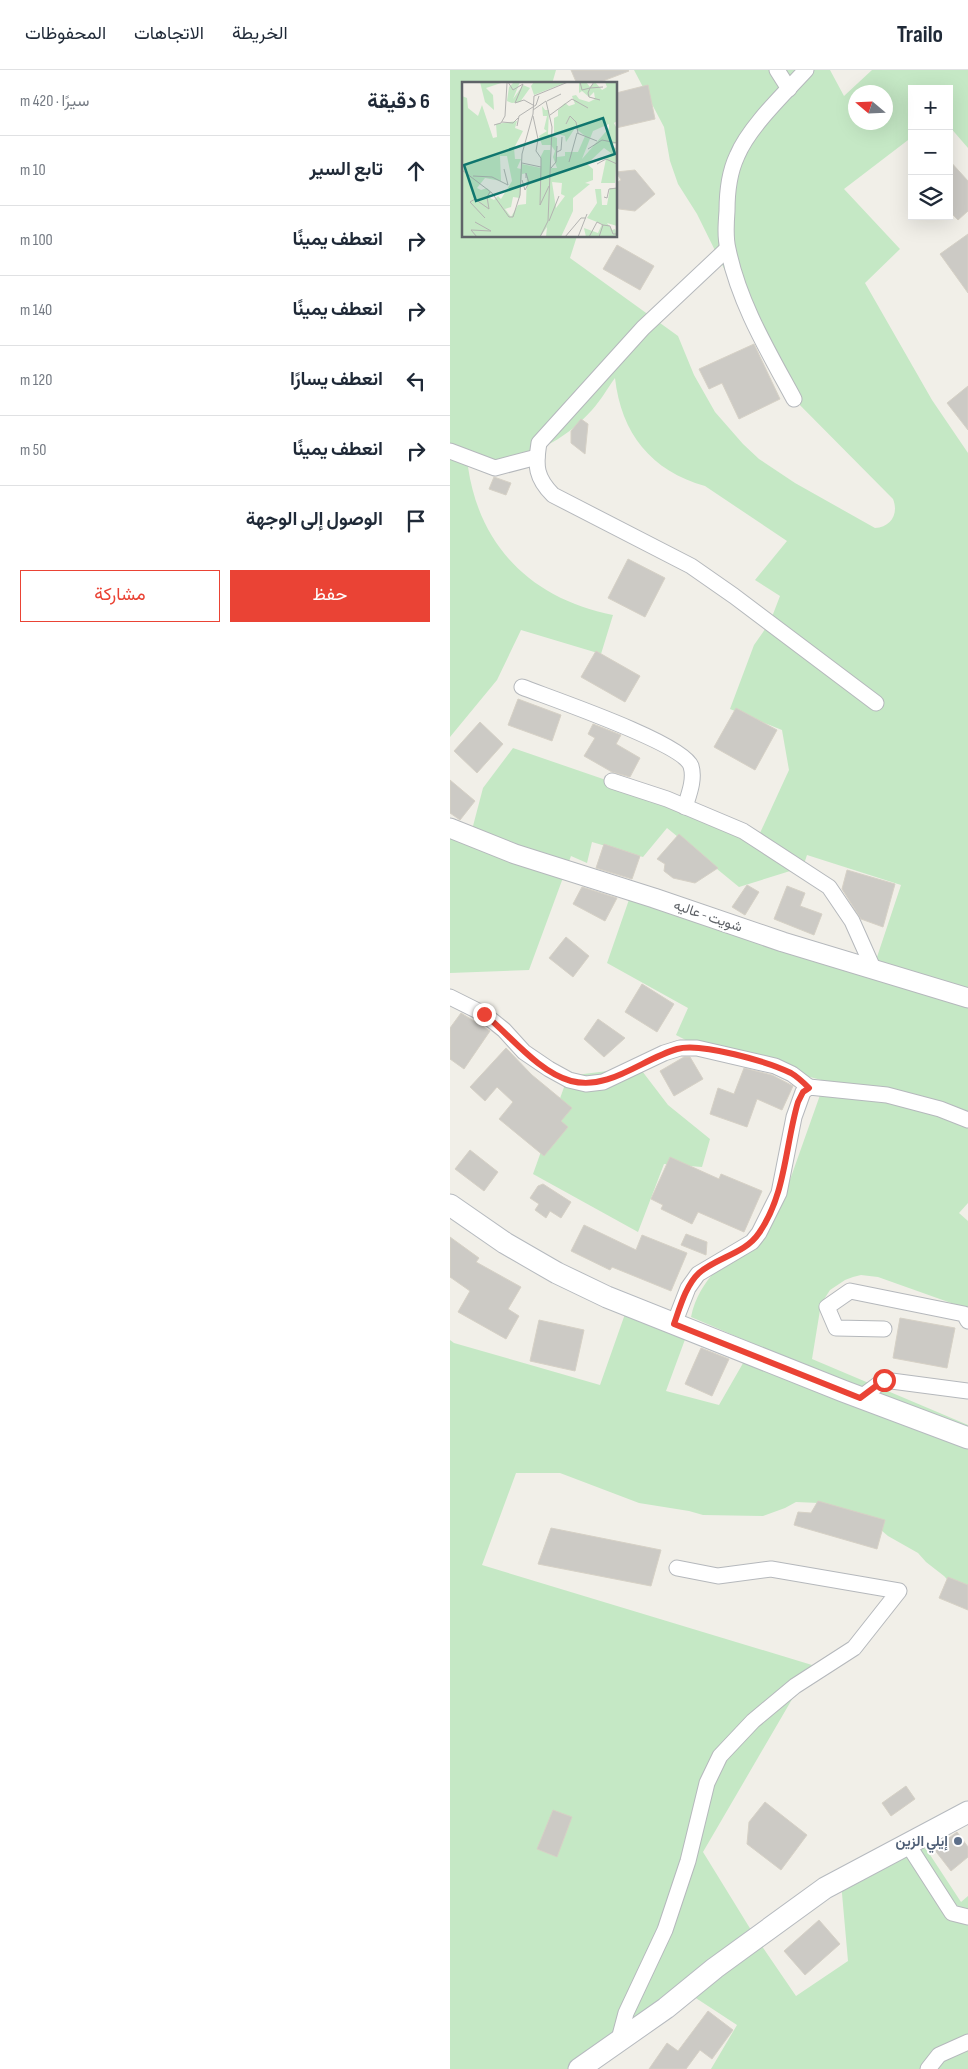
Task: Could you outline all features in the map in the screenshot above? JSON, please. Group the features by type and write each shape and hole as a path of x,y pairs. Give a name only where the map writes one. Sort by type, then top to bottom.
{"main road":[{"path":"450,1205 505,1243 557,1274 607,1297 860,1398 968,1438"},
{"path":"579,2069 825,1888 968,1812"}],"street":[{"path":"777,70 789,89"},
{"path":"794,398 754,326 728,249 727,200 729,178 737,155 752,131 806,70"},
{"path":"728,249 642,328 539,443 537,457 538,474 542,484 553,495 690,566 742,602 876,703"},
{"path":"450,451 495,468 537,457"},
{"path":"522,687 634,730 675,750 690,764 692,778 685,807"},
{"path":"612,781 685,807 743,831 829,887 852,921 873,968"},
{"name":"شويت - عاليه","path":"450,828 516,854 783,942 873,968 932,989 968,998"},
{"path":"450,997 484,1014 504,1030 524,1052 569,1080 586,1084 602,1082 664,1053 680,1048 697,1048 775,1066 792,1074 809,1088 887,1096 940,1109 968,1120"},
{"path":"674,1324 688,1288 698,1274 707,1267 744,1248 759,1233 779,1193 794,1117 803,1092 809,1088"},
{"path":"884,1330 836,1328 828,1307 850,1291 964,1314 968,1322"},
{"path":"860,1398 884,1380 968,1391"},
{"path":"618,2042 626,2014 665,1930 688,1861 707,1783 720,1756 753,1721 795,1686 854,1648 900,1590 771,1569 718,1576 677,1568"},
{"path":"907,1843 952,1913 968,1917"},
{"path":"928,2069 939,2055 968,2042"}],"green space":[{"path":"450,70 556,70 553,82 462,82 462,238 576,238 570,258 678,336 694,375 715,412 743,444 759,459 795,483 875,528 885,525 892,519 895,510 893,499 783,388 697,214 678,184 670,161 664,127 634,70 830,70 844,96 848,92 848,130 893,130 893,85 856,85 872,70 968,70 968,148 953,131 953,85 908,85 908,140 844,189 900,249 865,283 932,400 968,453 968,1203 959,1213 968,1221 968,1309 878,1277 861,1275 853,1277 830,1290 821,1304 812,1359 968,1425 968,1602 944,1576 918,1553 881,1530 819,1503 796,1502 763,1516 703,1515 639,1503 560,1473 516,1473 482,1565 812,1665 703,1852 751,1930 796,1996 848,1961 840,1871 915,1832 961,1902 968,1896 968,2069 711,2069 737,2025 679,1987 586,2069 450,2069 450,1340 454,1343 600,1385 625,1314 687,1334 666,1391 719,1405 754,1344 691,1317 705,1283 780,1208 825,1081 703,1049 676,1035 688,1008 607,963 632,891 876,960 901,885 807,855 803,867 739,887 667,828 643,857 592,842 587,863 571,856 529,970 450,973 450,837 468,845 483,788 513,748 760,833 789,770 782,730 730,709 754,645 770,622 780,596 755,580 787,541 705,486 669,471 654,460 642,447 624,416 618,398 615,378 592,410 579,423 551,443 504,461 468,467 474,496 485,522 498,546 515,566 536,583 559,597 613,615 601,654 521,630 497,680 450,737"},
{"path":"639,1067 668,1105 710,1139 702,1167 664,1164 638,1232 533,1174 568,1076"}],"building":[{"path":"571,70 629,71 600,82 576,82"},
{"path":"648,85 655,119 618,128 618,92"},
{"path":"953,164 968,181 968,211 958,220 953,215"},
{"path":"635,170 655,194 635,211 619,209 618,182 621,180 618,172"},
{"path":"968,234 968,293 940,254"},
{"path":"617,245 654,266 640,290 603,269"},
{"path":"754,344 780,399 739,419 722,383 709,389 699,369"},
{"path":"968,386 968,430 947,403"},
{"path":"581,419 588,424 585,454 571,443 571,431"},
{"path":"494,477 511,483 506,495 489,489"},
{"path":"628,559 665,578 645,617 608,598"},
{"path":"596,651 640,676 625,702 581,677"},
{"path":"518,699 561,715 552,741 508,725"},
{"path":"736,708 777,730 755,770 714,747"},
{"path":"480,722 503,744 477,773 454,751"},
{"path":"593,724 621,735 616,744 640,758 630,777 612,772 584,756 595,738 588,734"},
{"path":"450,780 475,801 460,820 450,813"},
{"path":"679,834 718,868 695,883 673,878 664,871 665,864 657,859"},
{"path":"604,844 640,856 632,879 596,868"},
{"path":"847,870 895,884 883,927 861,919 842,889"},
{"path":"747,885 759,892 745,915 732,907"},
{"path":"787,886 805,893 800,906 822,914 814,935 774,919"},
{"path":"582,887 617,898 605,921 573,904"},
{"path":"566,937 589,956 573,977 549,958"},
{"path":"642,984 674,1004 657,1032 625,1012"},
{"path":"461,1013 490,1031 464,1069 450,1059 450,1028"},
{"path":"598,1019 625,1038 604,1057 584,1039"},
{"path":"506,1048 532,1075 572,1108 561,1121 568,1127 544,1156 499,1119 513,1102 497,1087 485,1101 470,1087"},
{"path":"684,1057 690,1057 703,1079 674,1096 660,1071"},
{"path":"744,1068 772,1075 793,1086 782,1110 757,1099 747,1127 710,1114 718,1088 734,1094"},
{"path":"470,1150 498,1172 484,1191 455,1169"},
{"path":"670,1157 719,1179 721,1174 762,1191 744,1232 698,1212 692,1224 661,1209 663,1205 651,1199"},
{"path":"543,1184 571,1202 561,1218 550,1211 546,1218 535,1210 539,1204 530,1198 538,1186"},
{"path":"584,1225 636,1250 642,1235 687,1253 671,1291 612,1267 610,1270 571,1251"},
{"path":"686,1234 707,1242 706,1255 681,1245"},
{"path":"450,1237 479,1258 476,1262 521,1287 508,1309 519,1316 506,1339 458,1312 470,1291 450,1277"},
{"path":"900,1318 955,1328 947,1368 893,1358"},
{"path":"539,1320 584,1330 575,1371 530,1361"},
{"path":"701,1348 729,1359 712,1396 685,1384"},
{"path":"818,1501 885,1520 877,1549 794,1525 798,1512 811,1513"},
{"path":"551,1528 661,1550 651,1586 538,1564"},
{"path":"948,1577 968,1585 968,1610 939,1598"},
{"path":"906,1786 915,1799 891,1816 882,1803"},
{"path":"765,1802 807,1835 781,1870 747,1844 749,1822"},
{"path":"553,1810 572,1817 557,1857 537,1849"},
{"path":"957,1832 968,1847 968,1857 951,1871 934,1849"},
{"path":"819,1920 840,1944 805,1975 784,1951"},
{"path":"708,2011 733,2030 712,2059 700,2050 686,2069 649,2069 667,2043 678,2051"}],"place":[{"name":"إيلي الزين","path":"958,1841"}],"route":[{"path":"484,1014 504,1030 524,1052 569,1080 586,1084 602,1082 642,1062 680,1048 697,1048 751,1059 775,1066 801,1080 809,1088 803,1092 798,1102 779,1193 770,1214 752,1242 698,1274 688,1288 674,1324 860,1398 884,1380"}]}
